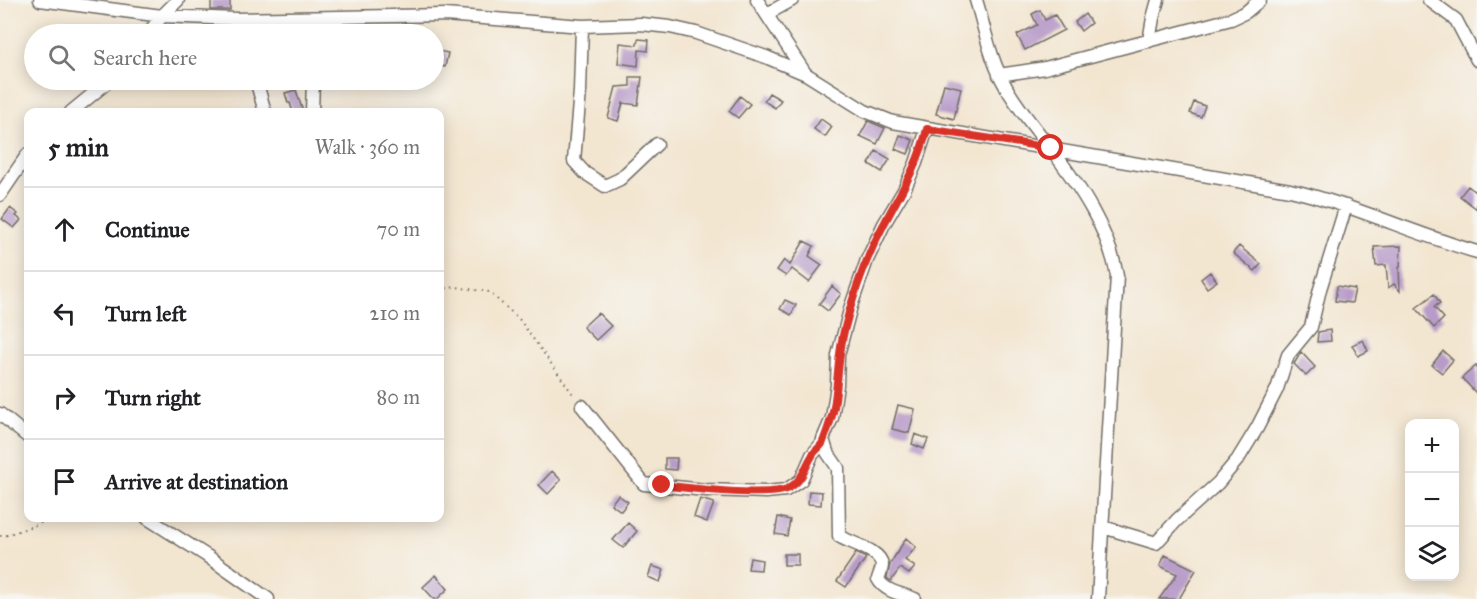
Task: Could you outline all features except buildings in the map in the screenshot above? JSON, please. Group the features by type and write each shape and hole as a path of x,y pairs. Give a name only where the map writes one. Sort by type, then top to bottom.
{"street":[{"path":"40,0 162,16 236,19 445,15 582,26 641,24 670,27 696,33 766,57 806,74 866,111 892,122 1290,190 1346,206 1439,241 1477,252"},
{"path":"156,24 178,0"},
{"path":"758,0 806,74"},
{"path":"767,14 792,0"},
{"path":"976,0 999,75 1028,122 1051,148 1079,189 1114,255 1117,276 1098,599"},
{"path":"1149,41 1152,18 1158,0"},
{"path":"999,75 1046,68 1231,19 1240,16 1260,0"},
{"path":"1429,0 1454,17 1477,60"},
{"path":"304,18 305,24"},
{"path":"236,19 238,24"},
{"path":"582,26 580,91 574,161 585,173 605,186 620,179 657,144"},
{"path":"76,108 98,90"},
{"path":"259,90 264,108"},
{"path":"312,108 313,90"},
{"path":"582,406 644,484 706,490 766,492 786,490 801,480 812,455 823,442 834,408 838,355 851,306 867,260 904,190 927,129"},
{"path":"0,195 24,160"},
{"path":"1103,527 1156,543 1229,470 1247,445 1278,388 1288,355 1311,327 1320,289 1346,206"},
{"path":"0,414 24,434"},
{"path":"823,442 838,468 839,536 878,556 882,565 878,579 882,585 915,599"},
{"path":"153,522 268,599"}],"path":[{"path":"444,288 456,287 489,292 519,319 582,406"},
{"path":"0,536 7,536 44,522"}],"route":[{"path":"662,485 706,490 766,492 786,490 801,480 812,455 823,442 832,418 837,385 838,355 851,306 867,260 904,190 927,129 1051,148"}]}
